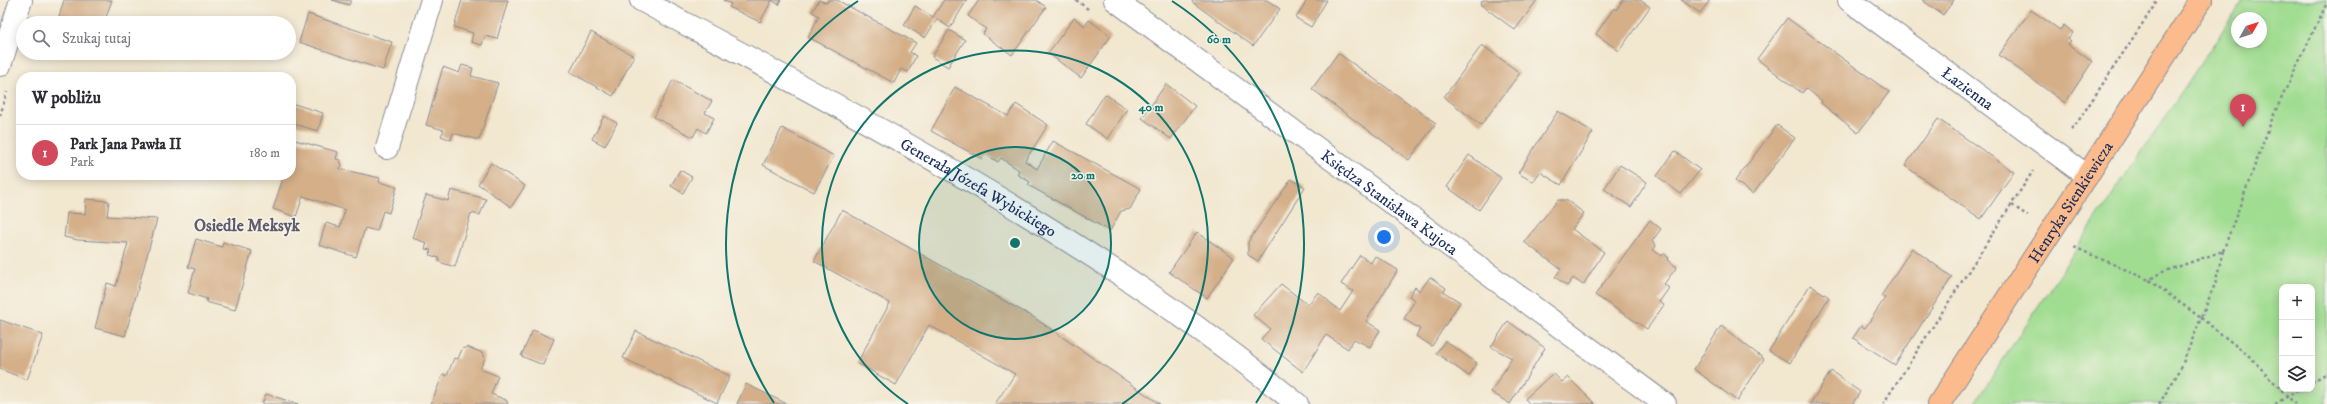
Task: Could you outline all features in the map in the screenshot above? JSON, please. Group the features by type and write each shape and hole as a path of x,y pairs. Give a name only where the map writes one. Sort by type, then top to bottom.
{"main road":[{"name":"Henryka Sienkiewicza","path":"1938,404 2201,0"}],"street":[{"path":"0,65 21,0"},
{"path":"387,148 432,0"},
{"name":"Generała Józefa Wybickiego","path":"641,0 938,160 1085,249 1225,347 1297,404"},
{"name":"Księdza Stanisława Kujota","path":"1115,0 1665,404"},
{"name":"Łazienna","path":"1849,0 2087,176"}],"path":[{"path":"1883,404 2048,148 2077,123 2158,0"},
{"path":"2159,404 2180,370 2215,284 2223,251 2274,114 2327,3"},
{"path":"2012,205 2033,220"},
{"path":"2068,244 2149,280 2201,318 2249,356 2289,396 2295,404"},
{"path":"2149,280 2160,274 2223,251"},
{"path":"2315,380 2327,373"},
{"path":"2275,404 2295,392"}],"green space":[{"path":"2243,0 2327,0 2327,404 1974,404 2231,18 2231,48 2267,48 2267,12 2235,12"}],"building":[{"path":"64,0 112,0 106,16 59,16"},
{"path":"332,0 351,0 349,5"},
{"path":"462,0 508,0 497,39 485,36 482,45 471,42 473,33 454,27"},
{"path":"723,0 772,0 760,22 729,7 731,4"},
{"path":"772,0 781,0 779,5"},
{"path":"819,0 827,3 828,0 837,0 916,43 910,52 916,56 908,72 901,69 894,83 808,37 819,16 812,12"},
{"path":"944,0 967,0 950,28 937,19 925,38 904,25 915,6 933,17"},
{"path":"979,0 1036,0 1046,7 1012,55 983,34 986,29 968,16"},
{"path":"1193,0 1267,0 1280,9 1253,46 1192,2"},
{"path":"1307,0 1327,0 1311,27 1296,18"},
{"path":"1483,0 1537,0 1515,30 1480,4"},
{"path":"1623,0 1640,0 1650,7 1619,51 1596,34 1614,8 1616,10"},
{"path":"1681,0 1710,0 1700,13"},
{"path":"1922,0 1954,0 1943,15"},
{"path":"2031,10 2060,30 2064,25 2073,33 2068,39 2071,41 2068,44 2092,62 2065,103 1999,55"},
{"path":"308,14 392,42 383,70 299,42"},
{"path":"1074,18 1085,26 1089,20 1111,36 1081,78 1048,53"},
{"path":"1787,18 1889,92 1858,133 1821,103 1822,101 1806,88 1802,93 1757,59"},
{"path":"949,30 965,40 948,67 932,57"},
{"path":"591,32 634,56 613,96 570,72"},
{"path":"1482,45 1520,73 1481,125 1444,97"},
{"path":"1338,53 1436,123 1409,160 1312,89"},
{"path":"462,65 473,68 471,76 498,83 479,140 453,133 451,140 441,136 444,130 426,125 443,67 459,73"},
{"path":"673,80 712,101 705,113 714,118 706,133 698,128 693,137 654,117"},
{"path":"1166,84 1195,106 1171,139 1142,118"},
{"path":"955,87 1008,116 1016,104 1048,125 1025,161 1037,169 1053,141 1141,189 1130,209 1121,211 1110,231 1028,185 1030,182 1017,174 1019,170 1001,158 998,162 985,154 982,159 931,131"},
{"path":"1105,94 1127,109 1108,139 1086,124"},
{"path":"296,105 323,113 318,131 296,124"},
{"path":"1558,111 1593,132 1561,185 1540,172 1533,182 1518,173"},
{"path":"604,116 617,123 605,146 592,139"},
{"path":"1938,119 2014,172 1981,219 1905,166"},
{"path":"1777,125 1795,138 1753,194 1735,181"},
{"path":"782,128 834,156 814,192 763,165"},
{"path":"296,140 338,152 336,159 340,160 342,166 340,169 380,178 379,182 397,187 389,213 383,211 377,231 365,228 356,257 319,245 326,223 340,227 345,210 303,196 296,217 273,209 282,180 296,180"},
{"path":"1675,151 1700,170 1681,194 1657,176"},
{"path":"1469,155 1501,178 1479,210 1447,187"},
{"path":"491,163 525,186 511,207 478,184"},
{"path":"1620,165 1647,182 1631,207 1604,189"},
{"path":"680,170 692,177 683,193 671,186"},
{"path":"1291,179 1305,187 1258,261 1248,255 1248,242"},
{"path":"451,190 486,199 480,215 471,213 455,267 439,262 439,258 430,255 431,250 425,249 427,243 412,238 426,195 448,201"},
{"path":"86,199 109,201 107,216 157,219 125,336 95,328 107,283 116,286 128,243 78,240 64,237 67,213 85,214"},
{"path":"1558,200 1566,200 1584,213 1572,229 1604,252 1583,285 1573,278 1567,286 1555,277 1561,269 1524,242"},
{"path":"842,210 1033,317 1160,404 1056,404 1053,402 1052,404 995,404 1015,374 929,325 896,385 857,363 890,303 814,261"},
{"path":"1650,220 1661,229 1652,241 1656,246 1653,250 1662,256 1663,253 1669,258 1667,260 1677,267 1664,284 1669,288 1659,302 1664,305 1647,329 1595,295"},
{"path":"1197,232 1234,258 1207,298 1169,272"},
{"path":"196,239 222,247 223,242 252,251 235,310 206,302 207,299 188,293 195,269 188,267"},
{"path":"1912,248 1952,277 1895,365 1853,338 1861,326 1865,328 1885,298 1881,296"},
{"path":"1360,255 1371,263 1375,256 1398,270 1366,321 1380,330 1370,347 1354,339 1348,349 1326,335 1303,372 1261,339 1270,329 1253,315 1281,284 1308,305 1318,292 1340,311 1353,291 1341,284"},
{"path":"1430,277 1446,288 1444,292 1460,302 1432,346 1416,336 1420,329 1404,319 1415,300 1409,296 1415,287 1420,291"},
{"path":"1810,285 1829,297 1790,363 1769,351"},
{"path":"0,320 43,335 27,380 0,369"},
{"path":"1508,321 1545,348 1510,404 1491,392 1512,358 1491,347"},
{"path":"1721,326 1764,359 1737,401 1694,369"},
{"path":"533,330 554,339 543,365 521,356"},
{"path":"636,331 730,376 717,403 623,358"},
{"path":"1445,341 1477,363 1469,376 1436,353"},
{"path":"467,347 483,353 485,358 480,369 498,376 491,394 506,400 508,404 431,404 443,374 447,376 454,358 458,359 462,349"},
{"path":"1831,371 1860,392 1853,403 1855,404 1810,404"},
{"path":"1553,373 1562,382 1568,377 1595,404 1530,404 1525,399"},
{"path":"746,384 787,404 737,404"},
{"path":"266,394 298,404 262,404"}],"place":[{"name":"Park Jana Pawła II","path":"2243,127"}],"district":[{"name":"Osiedle Meksyk","path":"247,225"}]}
